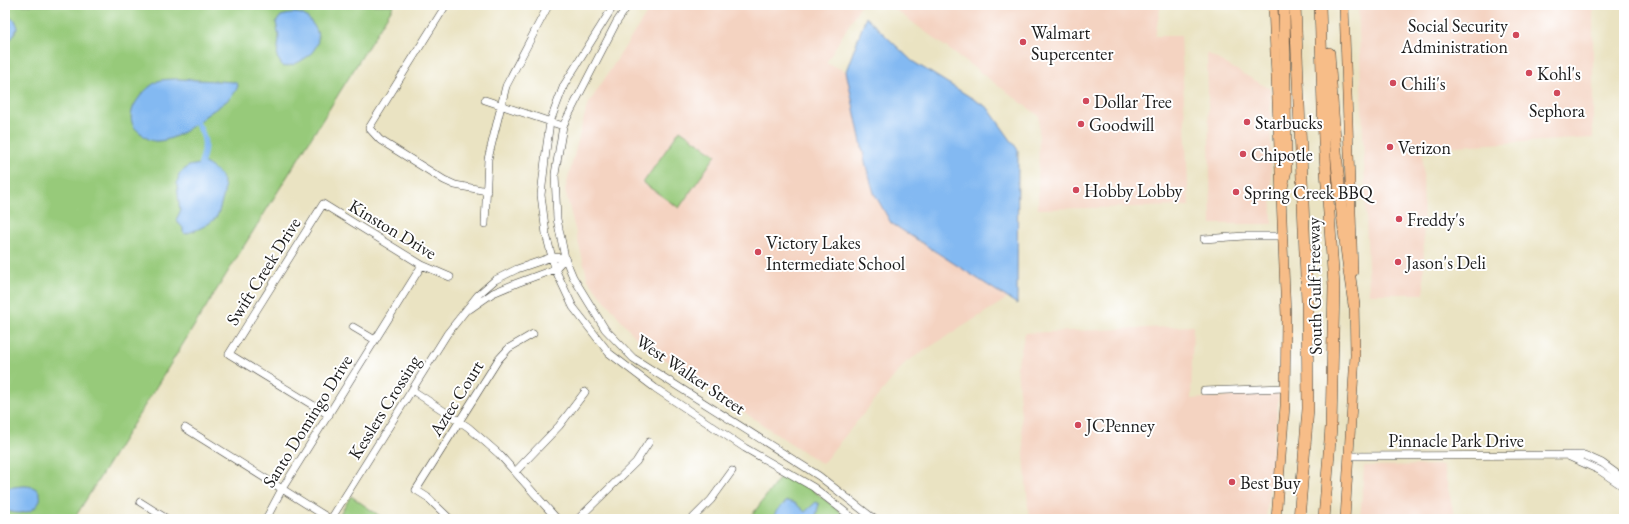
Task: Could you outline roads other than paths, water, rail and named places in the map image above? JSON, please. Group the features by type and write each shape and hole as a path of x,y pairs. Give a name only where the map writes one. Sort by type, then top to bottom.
{"highway":[{"path":"1281,192 1286,170 1284,5"},
{"name":"South Gulf Freeway","path":"1295,5 1307,302 1308,408 1299,519"},
{"name":"South Gulf Freeway","path":"1320,5 1324,141 1334,286 1331,427 1324,519"},
{"path":"1324,5 1335,144 1346,251 1354,305"}],"main road":[{"path":"1273,5 1286,316 1286,388 1276,519"},
{"path":"1344,5 1355,355 1345,519"}],"street":[{"path":"446,5 369,128 380,140 444,180 455,185 487,191"},
{"name":"West Walker Street","path":"614,5 564,85 550,122 541,195 546,234 555,268 573,307 609,353 655,388 745,448 813,487 854,519"},
{"name":"West Walker Street","path":"628,5 616,23 563,126 555,174 557,219 565,258 573,277 605,329 633,358 819,476 874,519"},
{"path":"485,224 488,159 506,86 547,6"},
{"path":"485,100 563,126"},
{"name":"Kinston Drive","path":"323,204 422,266 450,277"},
{"name":"Swift Creek Drive","path":"323,204 229,354 329,415"},
{"path":"1204,239 1244,236 1283,236"},
{"name":"Kesslers Crossing","path":"331,519 447,334 478,295 495,280 517,270 552,257 565,258"},
{"name":"Kesslers Crossing","path":"465,313 493,293 555,268 565,258"},
{"name":"Santo Domingo Drive","path":"266,519 282,489 422,266"},
{"path":"353,327 375,340"},
{"name":"Aztec Court","path":"450,519 427,497 416,490 498,360 509,348 533,334"},
{"path":"1204,391 1286,388"},
{"path":"412,390 468,427 499,454 557,519"},
{"path":"515,472 559,426 585,392"},
{"path":"186,428 331,519"},
{"path":"578,519 636,462 649,442"},
{"name":"Pinnacle Park Drive","path":"1564,455 1599,470 1624,487"},
{"name":"Pinnacle Park Drive","path":"1349,456 1584,455 1602,463 1624,479"},
{"path":"692,519 711,500 732,471"},
{"path":"140,502 167,519"}],"water":[{"path":"294,13 302,14 308,18 317,31 318,39 316,46 306,58 283,67 277,57 279,38 276,22 281,16"},
{"path":"5,16 15,20 18,27 12,38 5,41"},
{"path":"866,17 912,61 988,108 1018,150 1017,304 891,223 874,193 866,166 846,71"},
{"path":"166,79 235,82 238,85 234,94 230,98 197,123 178,135 165,140 156,141 145,137 133,125 131,119 134,106 142,94 158,81"},
{"path":"205,163 216,171 223,179 223,196 217,216 211,222 185,234 183,232 183,228 176,220 180,212 177,185 179,174 189,166"},
{"path":"22,486 32,487 38,491 40,496 39,502 34,508 27,512 17,513 5,510 5,488"},
{"path":"787,501 795,503 805,512 816,502 819,504 815,519 772,519 777,510"}],"waterway":[{"path":"197,123 203,134 205,143 201,164"}],"place":[{"name":"Social Security Administration","path":"1516,35"},
{"name":"Walmart Supercenter","path":"1023,42"},
{"name":"Kohl's","path":"1529,73"},
{"name":"Chili's","path":"1393,83"},
{"name":"Sephora","path":"1557,93"},
{"name":"Dollar Tree","path":"1086,101"},
{"name":"Starbucks","path":"1247,122"},
{"name":"Goodwill","path":"1081,124"},
{"name":"Verizon","path":"1390,147"},
{"name":"Chipotle","path":"1243,154"},
{"name":"Hobby Lobby","path":"1076,190"},
{"name":"Spring Creek BBQ","path":"1236,192"},
{"name":"Freddy's","path":"1399,219"},
{"name":"Victory Lakes Intermediate School","path":"758,252"},
{"name":"Jason's Deli","path":"1398,262"},
{"name":"JCPenney","path":"1078,425"},
{"name":"Best Buy","path":"1232,482"}]}
